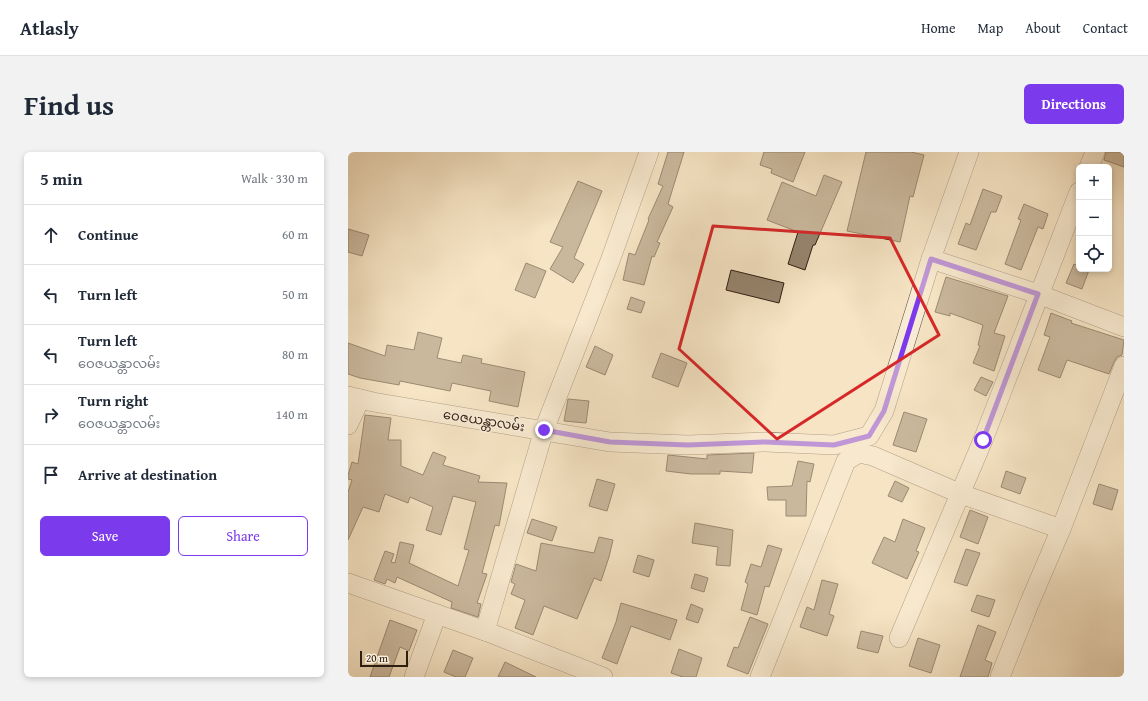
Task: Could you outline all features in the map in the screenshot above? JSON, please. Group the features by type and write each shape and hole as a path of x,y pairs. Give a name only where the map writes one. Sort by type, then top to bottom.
{"street":[{"path":"485,631 544,430 608,268 649,152"},
{"name":"ဝေဇယန္တာလမ်း","path":"354,398 610,442 688,445 765,442 834,445 869,436 884,411 931,259 969,152"},
{"path":"1090,164 1095,152"},
{"path":"899,638 961,494 1076,199"},
{"path":"931,259 1038,294 1124,326"},
{"path":"1000,677 1028,604 1061,530 1124,366"},
{"path":"348,425 354,398"},
{"path":"760,677 846,461 859,453 873,456 961,494 1061,530"},
{"path":"348,583 485,631 603,677"},
{"path":"414,677 437,614"}],"highlighted area":[{"path":"713,226 890,238 939,335 777,439 679,349"}],"building":[{"path":"668,152 684,152 668,204 673,207 657,242 660,243 654,257 652,256 644,285 623,280 629,253 635,255 649,220 648,219 663,186 658,184"},
{"path":"764,152 805,152 793,182 771,173 772,169 760,165"},
{"path":"866,152 911,152 924,155 913,197 910,196 900,242 847,231"},
{"path":"1106,152 1124,152 1124,167 1104,160"},
{"path":"824,175 842,182 815,245 813,245 805,270 788,264 798,232 767,220 782,182 816,196"},
{"path":"578,181 602,191 574,258 584,264 573,283 550,269 563,247 550,242"},
{"path":"983,189 1002,196 996,212 991,212 976,250 958,244 966,223 970,225"},
{"path":"1024,204 1048,214 1043,229 1038,227 1021,270 1005,264 1021,220 1018,219"},
{"path":"348,229 369,235 362,256 348,252"},
{"path":"526,263 546,271 535,298 515,290"},
{"path":"1074,264 1076,265 1076,272 1088,272 1082,289 1066,283"},
{"path":"731,270 784,283 779,303 726,290"},
{"path":"946,277 1008,296 994,333 1005,336 994,371 973,363 980,346 978,345 983,325 950,313 950,316 935,312"},
{"path":"631,297 645,302 641,313 627,309"},
{"path":"1051,313 1072,321 1071,323 1124,340 1122,355 1117,357 1109,374 1067,360 1060,378 1038,370 1050,337 1044,335"},
{"path":"418,332 442,338 437,358 461,363 463,355 482,359 481,363 525,372 518,407 489,401 491,391 452,383 450,391 400,381 399,385 360,378 348,374 348,343 385,356 387,345 414,350"},
{"path":"595,346 613,355 605,375 586,367"},
{"path":"661,353 687,363 678,387 652,377"},
{"path":"981,377 993,382 986,396 974,390"},
{"path":"568,399 589,401 586,423 564,421"},
{"path":"904,412 927,419 916,452 893,445"},
{"path":"365,415 391,418 388,440 401,440 401,466 423,475 433,452 446,457 443,465 480,476 478,482 507,483 499,526 495,525 482,573 487,574 477,603 481,604 478,617 451,608 452,602 397,577 395,583 387,579 385,584 374,580 385,551 394,554 391,562 395,563 400,542 414,545 409,563 458,586 469,550 464,549 476,502 453,496 441,535 426,530 433,507 410,497 408,503 385,494 379,512 363,507 348,540 348,492 352,480 348,479 348,475 352,462 358,464"},
{"path":"754,453 752,473 720,471 720,474 691,474 666,471 668,455 707,459 707,455"},
{"path":"798,461 814,464 810,482 807,481 806,516 786,516 786,500 768,500 767,487 792,486"},
{"path":"1006,471 1026,478 1020,494 1001,487"},
{"path":"597,479 615,484 607,511 589,506"},
{"path":"895,481 909,488 902,502 888,496"},
{"path":"1099,484 1118,490 1112,510 1093,504"},
{"path":"970,510 988,517 978,544 960,537"},
{"path":"532,519 557,527 552,541 527,533"},
{"path":"903,519 925,528 916,551 919,552 907,579 872,563 884,537 895,542"},
{"path":"695,523 733,530 730,566 716,565 718,547 692,543"},
{"path":"599,537 613,540 609,557 601,581 594,578 577,619 544,606 533,635 515,628 525,600 511,594 515,584 511,582 516,564 536,571 541,543 594,553"},
{"path":"768,545 782,549 769,587 765,586 757,615 741,610 748,584 745,582 751,564 761,567"},
{"path":"966,549 980,553 967,586 954,582"},
{"path":"638,555 654,560 649,577 633,572"},
{"path":"695,574 708,578 704,592 691,588"},
{"path":"822,580 838,584 829,614 834,616 827,636 800,627 807,607 814,610"},
{"path":"977,595 995,600 989,617 971,611"},
{"path":"621,603 677,620 670,640 631,626 617,664 602,658 616,622"},
{"path":"691,604 703,609 698,623 686,619"},
{"path":"750,617 768,624 748,674 727,666 734,647 738,648"},
{"path":"390,620 417,630 409,651 400,647 389,677 370,677"},
{"path":"978,625 996,632 985,660 992,663 988,677 960,677"},
{"path":"861,631 883,636 878,653 857,648"},
{"path":"918,638 940,645 931,673 909,666"},
{"path":"679,649 702,658 696,677 683,677 671,673"},
{"path":"453,650 473,658 465,677 456,677 444,672"},
{"path":"505,662 536,677 498,677"}],"route":[{"path":"544,430 610,442 688,445 765,442 834,445 869,436 884,411 931,259 1038,294 983,440"}]}
